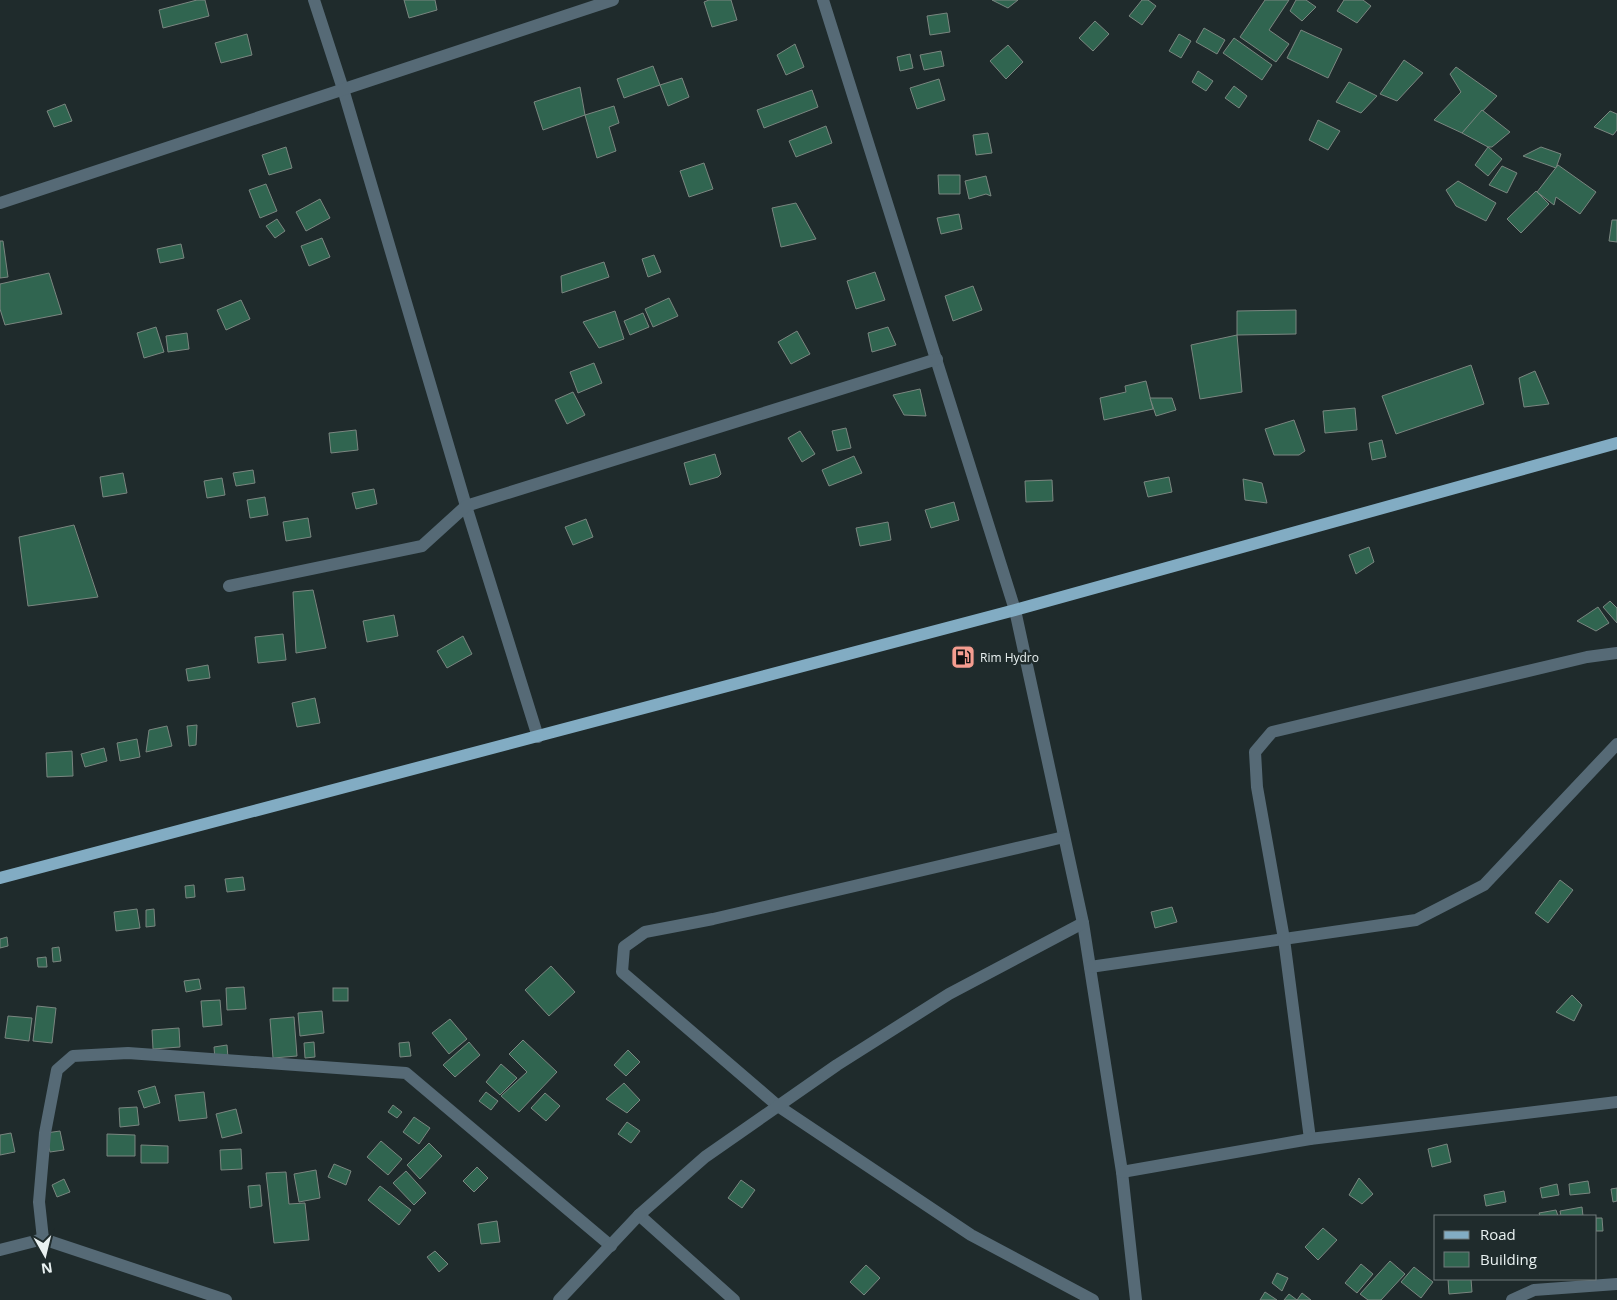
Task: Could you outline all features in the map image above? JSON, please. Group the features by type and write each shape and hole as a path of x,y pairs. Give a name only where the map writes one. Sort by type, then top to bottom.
{"main road":[{"path":"0,878 1015,610 1617,444"}],"street":[{"path":"314,0 343,89 466,506 538,737"},
{"path":"0,202 613,0"},
{"path":"823,0 1015,610 1083,923 1122,1172 1136,1300"},
{"path":"229,586 422,546 466,506 937,359"},
{"path":"1310,1139 1284,939 1257,787 1254,752 1272,732 1587,657 1617,654"},
{"path":"1090,967 1416,920 1484,885 1617,744"},
{"path":"1064,837 645,932 624,947 622,972 778,1106 971,1235 1093,1300"},
{"path":"559,1300 639,1215 705,1157 837,1065 949,994 1083,923"},
{"path":"43,1239 39,1202 45,1134 57,1070 73,1056 128,1053 406,1073 610,1246"},
{"path":"1122,1172 1310,1139 1617,1102"},
{"path":"639,1215 734,1300"},
{"path":"0,1250 43,1239 226,1300"},
{"path":"1512,1300 1534,1290 1617,1284"}],"building":[{"path":"197,0 205,0 209,16 163,28 159,10"},
{"path":"404,0 435,0 437,10 409,18"},
{"path":"709,0 731,0 737,20 712,27 704,2"},
{"path":"992,0 1018,0 1008,8"},
{"path":"1142,0 1148,0 1156,6 1142,25 1129,16"},
{"path":"1265,0 1289,0 1269,30 1289,44 1276,62 1240,37"},
{"path":"1296,0 1306,0 1316,7 1302,21 1290,11"},
{"path":"1344,0 1363,0 1371,6 1357,23 1337,11"},
{"path":"947,13 950,32 930,35 927,16"},
{"path":"1095,21 1109,34 1093,51 1079,38"},
{"path":"1204,28 1225,40 1217,54 1196,42"},
{"path":"1301,30 1342,49 1328,78 1287,58"},
{"path":"247,34 252,55 221,63 215,43"},
{"path":"1179,34 1191,41 1181,58 1169,51"},
{"path":"1234,38 1272,65 1262,80 1223,53"},
{"path":"795,44 804,67 786,75 777,55"},
{"path":"1008,45 1023,62 1006,79 990,61"},
{"path":"941,51 944,66 924,70 920,55"},
{"path":"910,54 913,68 900,71 897,57"},
{"path":"1404,60 1423,73 1397,101 1380,94"},
{"path":"653,66 660,85 624,98 617,79"},
{"path":"1456,67 1497,96 1462,133 1434,120 1461,92 1450,74"},
{"path":"1198,71 1213,81 1206,91 1192,82"},
{"path":"682,78 689,97 668,106 660,85"},
{"path":"939,79 945,100 917,109 910,88"},
{"path":"1349,82 1377,96 1361,113 1336,102"},
{"path":"1234,86 1247,96 1239,108 1225,98"},
{"path":"580,87 585,115 543,130 534,102"},
{"path":"812,90 818,107 764,128 757,110"},
{"path":"65,104 72,121 54,127 47,111"},
{"path":"614,106 619,123 609,127 616,151 597,158 585,115"},
{"path":"1482,110 1510,132 1492,147 1488,147 1462,133"},
{"path":"1610,111 1617,114 1617,130 1613,135 1594,127"},
{"path":"1318,120 1340,131 1328,150 1309,140"},
{"path":"826,126 832,143 796,157 789,141"},
{"path":"988,133 992,153 976,155 973,135"},
{"path":"286,147 292,168 269,175 262,155"},
{"path":"1488,147 1502,159 1488,176 1475,165"},
{"path":"1541,147 1561,154 1556,168 1523,156"},
{"path":"704,163 713,189 689,197 680,171"},
{"path":"1558,165 1596,192 1580,214 1556,197 1554,205 1537,192"},
{"path":"1502,166 1517,173 1507,193 1489,185"},
{"path":"938,175 960,175 960,194 939,194"},
{"path":"986,176 991,196 986,194 969,199 965,181"},
{"path":"1458,181 1496,203 1486,221 1456,206 1446,190"},
{"path":"266,184 277,211 260,218 249,190"},
{"path":"1536,191 1549,204 1521,233 1507,219"},
{"path":"320,199 330,218 306,231 296,212"},
{"path":"796,203 816,239 781,247 772,208"},
{"path":"959,214 962,229 941,234 937,218"},
{"path":"277,219 285,231 275,238 266,226"},
{"path":"1612,220 1617,220 1617,242 1609,241"},
{"path":"322,238 330,257 309,266 301,246"},
{"path":"0,241 3,241 8,277 0,278"},
{"path":"181,244 184,258 160,263 157,249"},
{"path":"654,255 661,272 648,277 642,259"},
{"path":"604,262 609,277 562,293 561,276"},
{"path":"875,272 885,300 856,309 847,281"},
{"path":"49,273 62,314 5,325 0,309 0,284"},
{"path":"973,286 982,310 953,321 945,296"},
{"path":"669,298 678,316 653,327 645,309"},
{"path":"241,300 250,319 226,330 217,310"},
{"path":"1296,310 1296,334 1237,335 1237,311"},
{"path":"615,311 624,339 599,348 583,322"},
{"path":"643,313 649,327 630,335 624,321"},
{"path":"156,327 164,352 144,358 137,333"},
{"path":"888,327 896,345 872,352 868,333"},
{"path":"797,331 810,354 791,364 778,342"},
{"path":"187,333 189,349 168,352 166,336"},
{"path":"1237,335 1242,392 1200,399 1191,345"},
{"path":"594,363 602,383 578,393 570,372"},
{"path":"1471,365 1484,404 1396,434 1382,396"},
{"path":"1535,371 1549,404 1524,407 1519,378"},
{"path":"1146,381 1153,409 1104,420 1100,398 1126,392 1125,386"},
{"path":"920,389 926,416 904,415 893,395"},
{"path":"573,392 585,415 567,424 555,400"},
{"path":"1150,398 1172,398 1176,410 1156,416"},
{"path":"1355,408 1357,430 1325,433 1323,411"},
{"path":"1294,420 1305,451 1299,455 1274,455 1265,429"},
{"path":"846,428 851,448 837,451 832,431"},
{"path":"356,430 358,450 331,453 329,433"},
{"path":"800,431 815,454 802,462 788,438"},
{"path":"1382,440 1386,457 1372,460 1369,443"},
{"path":"715,454 721,474 718,477 690,485 684,463"},
{"path":"854,456 862,473 829,486 822,470"},
{"path":"253,470 255,483 236,486 233,473"},
{"path":"123,473 127,493 103,497 100,477"},
{"path":"1169,477 1172,492 1148,497 1144,482"},
{"path":"222,478 225,495 207,498 204,481"},
{"path":"1243,479 1262,483 1267,503 1245,500"},
{"path":"1052,480 1053,501 1026,502 1025,481"},
{"path":"374,489 377,504 356,509 352,493"},
{"path":"265,497 268,515 250,518 247,500"},
{"path":"954,502 959,520 931,528 925,510"},
{"path":"308,518 311,537 286,541 283,522"},
{"path":"586,519 593,537 573,545 565,527"},
{"path":"888,522 891,540 860,546 856,528"},
{"path":"74,525 98,597 28,606 19,537"},
{"path":"1369,547 1374,562 1356,574 1349,555"},
{"path":"313,590 326,648 296,653 293,592"},
{"path":"1610,601 1617,608 1617,623 1603,607"},
{"path":"1598,607 1609,623 1596,631 1577,621"},
{"path":"394,615 398,636 367,642 363,621"},
{"path":"283,634 286,660 258,663 255,637"},
{"path":"463,636 472,654 447,668 437,651"},
{"path":"208,665 210,678 188,681 186,669"},
{"path":"315,698 320,723 297,727 292,703"},
{"path":"197,725 196,745 189,746 187,726"},
{"path":"167,726 172,746 146,752 149,730"},
{"path":"137,739 140,757 120,761 117,743"},
{"path":"104,748 107,761 85,767 81,754"},
{"path":"72,751 73,776 47,777 46,753"},
{"path":"243,877 245,890 227,892 225,879"},
{"path":"1560,880 1573,890 1548,923 1535,913"},
{"path":"194,885 195,897 186,898 185,886"},
{"path":"1172,907 1177,922 1155,928 1151,912"},
{"path":"137,909 140,928 116,931 114,912"},
{"path":"154,909 155,926 146,927 146,910"},
{"path":"7,937 8,946 0,948 0,939"},
{"path":"59,947 61,961 53,962 52,948"},
{"path":"46,957 47,967 38,967 37,958"},
{"path":"551,966 575,992 549,1016 525,990"},
{"path":"199,979 201,989 186,992 184,981"},
{"path":"244,987 246,1009 227,1010 226,988"},
{"path":"333,988 348,988 348,1001 333,1001"},
{"path":"1572,995 1582,1005 1574,1021 1556,1012"},
{"path":"220,1000 222,1025 203,1027 201,1001"},
{"path":"37,1006 56,1008 52,1043 33,1041"},
{"path":"322,1011 324,1033 300,1036 298,1013"},
{"path":"8,1016 32,1018 29,1041 5,1038"},
{"path":"294,1017 297,1056 273,1058 270,1019"},
{"path":"450,1019 467,1039 449,1054 432,1033"},
{"path":"179,1028 180,1047 153,1049 152,1030"},
{"path":"523,1040 557,1072 519,1112 501,1096 527,1072 509,1054"},
{"path":"314,1042 315,1057 305,1058 304,1043"},
{"path":"409,1042 411,1056 400,1057 399,1043"},
{"path":"469,1042 480,1055 455,1077 443,1065"},
{"path":"227,1045 228,1058 215,1060 214,1047"},
{"path":"628,1050 640,1062 626,1076 614,1065"},
{"path":"501,1064 517,1078 500,1095 486,1082"},
{"path":"624,1083 640,1100 627,1113 606,1099"},
{"path":"155,1086 160,1103 144,1108 138,1091"},
{"path":"204,1092 207,1118 179,1121 175,1095"},
{"path":"486,1092 498,1101 491,1110 479,1101"},
{"path":"545,1093 560,1106 546,1121 531,1108"},
{"path":"393,1105 402,1112 397,1118 388,1112"},
{"path":"137,1107 139,1125 120,1127 119,1108"},
{"path":"236,1109 242,1133 222,1138 216,1114"},
{"path":"414,1117 430,1128 419,1144 403,1132"},
{"path":"627,1122 640,1131 631,1143 618,1134"},
{"path":"60,1131 64,1150 50,1152 46,1133"},
{"path":"11,1133 15,1152 0,1155 0,1135"},
{"path":"107,1134 135,1135 135,1156 107,1156"},
{"path":"381,1141 402,1159 388,1175 367,1157"},
{"path":"429,1143 442,1156 420,1179 407,1165"},
{"path":"1447,1144 1451,1162 1432,1167 1428,1149"},
{"path":"141,1145 168,1146 168,1163 141,1163"},
{"path":"241,1149 242,1169 221,1170 220,1150"},
{"path":"334,1164 351,1171 346,1185 328,1177"},
{"path":"477,1167 488,1178 474,1192 463,1181"},
{"path":"316,1170 320,1198 299,1202 294,1174"},
{"path":"406,1171 426,1193 414,1205 393,1183"},
{"path":"286,1172 289,1204 305,1203 309,1240 274,1243 266,1173"},
{"path":"1359,1178 1373,1194 1362,1204 1349,1195"},
{"path":"64,1179 70,1192 57,1197 52,1185"},
{"path":"741,1180 755,1190 742,1208 728,1198"},
{"path":"1588,1181 1590,1193 1570,1195 1569,1184"},
{"path":"1557,1184 1559,1195 1542,1198 1540,1188"},
{"path":"260,1185 262,1206 250,1208 248,1186"},
{"path":"380,1186 411,1210 399,1225 368,1200"},
{"path":"1617,1188 1617,1201 1613,1202 1611,1189"},
{"path":"1504,1191 1506,1202 1486,1206 1484,1195"},
{"path":"1582,1207 1583,1215 1561,1215 1560,1211"},
{"path":"1556,1210 1558,1215 1540,1215 1539,1213"},
{"path":"1597,1218 1602,1218 1603,1231 1597,1231"},
{"path":"497,1221 500,1242 481,1244 478,1224"},
{"path":"1323,1228 1337,1240 1318,1260 1305,1247"},
{"path":"435,1251 448,1264 439,1272 427,1257"},
{"path":"1390,1261 1405,1274 1381,1300 1368,1300 1360,1294"},
{"path":"1361,1264 1373,1274 1357,1293 1345,1283"},
{"path":"866,1265 880,1278 864,1295 850,1282"},
{"path":"1414,1267 1433,1282 1421,1298 1401,1282"},
{"path":"1277,1273 1288,1278 1282,1291 1272,1283"},
{"path":"1448,1280 1471,1280 1472,1292 1449,1294"},
{"path":"1265,1292 1277,1300 1260,1300"},
{"path":"1302,1293 1311,1300 1297,1300"},
{"path":"1289,1294 1297,1300 1284,1300"}],"place":[{"name":"Rim Hydro","path":"963,657"}]}
